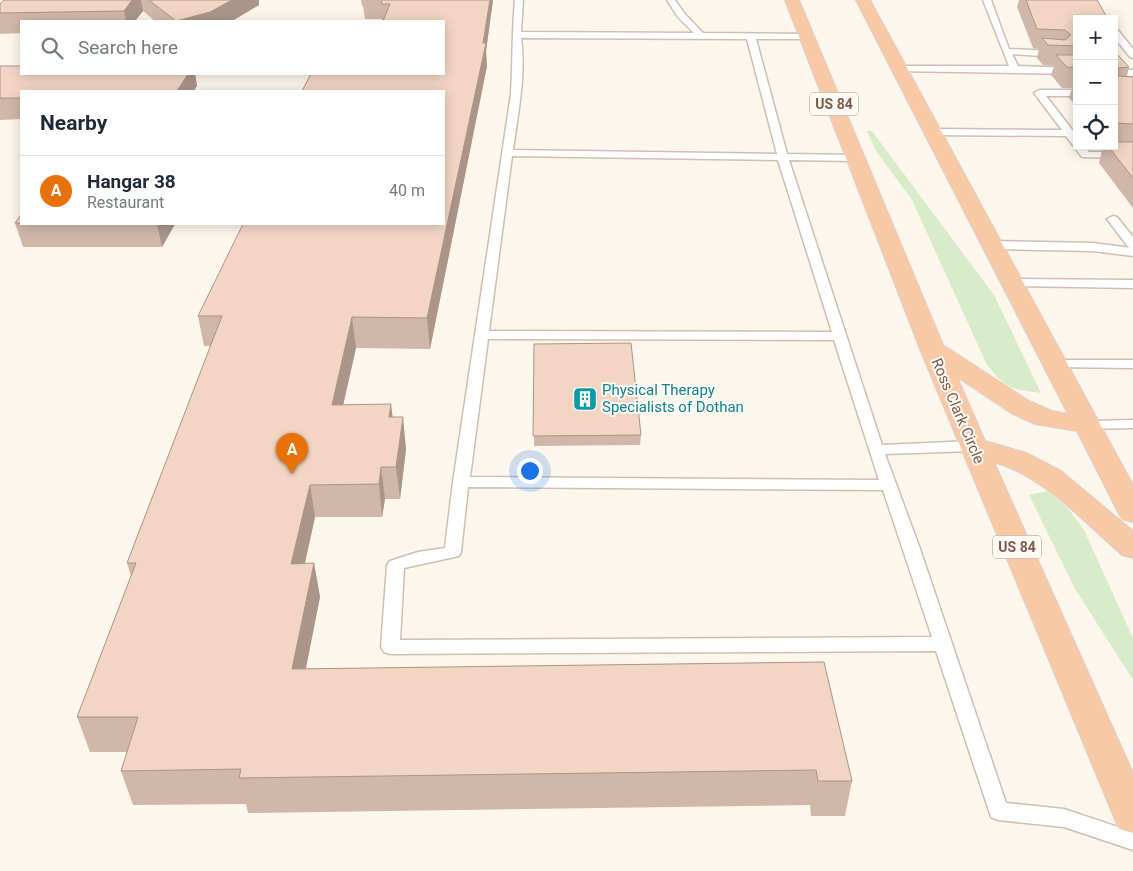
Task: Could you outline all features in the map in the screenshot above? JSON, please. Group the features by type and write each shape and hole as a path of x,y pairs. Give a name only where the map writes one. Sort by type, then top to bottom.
{"highway":[{"name":"Ross Clark Circle","path":"792,0 932,349 1133,817"},
{"path":"864,0 1057,364 1133,512"},
{"path":"932,349 1020,407 1045,418 1088,424"},
{"path":"973,446 1016,458 1051,477 1133,548"}],"lane":[{"path":"519,0 516,35 518,50 516,94 461,482 453,552 418,558 396,565 390,647 941,644"},
{"path":"671,0 681,15 700,36"},
{"path":"987,0 1006,51 1016,69"},
{"path":"516,35 807,36"},
{"path":"751,36 783,158 876,450 998,811 1064,818 1133,841"},
{"path":"1118,36 1133,55"},
{"path":"1006,51 1060,55"},
{"path":"899,68 1073,71"},
{"path":"1118,72 1133,73"},
{"path":"1073,93 1039,93 1073,139"},
{"path":"933,132 1068,133"},
{"path":"1082,150 1086,155 1133,155"},
{"path":"507,153 855,158"},
{"path":"1113,219 1133,245"},
{"path":"994,245 1094,247 1133,252"},
{"path":"1014,283 1133,284"},
{"path":"482,335 840,336"},
{"path":"1057,364 1133,364"},
{"path":"1088,424 1133,424"},
{"path":"876,450 973,446"},
{"path":"461,482 888,485"}],"green space":[{"path":"867,131 872,131 994,295 1041,393 1015,389 1009,386 998,378 986,363 912,200 876,151"},
{"path":"1048,491 1068,508 1084,530 1133,638 1133,680 1075,589 1029,495"}],"building":[{"path":"4,0 132,0 124,11 0,13 0,4"},
{"path":"149,0 232,0 210,12 175,20"},
{"path":"382,0 490,0 483,43 486,43 427,318 352,317 332,405 391,404 389,417 403,417 396,467 381,467 379,484 310,485 291,564 314,563 292,669 824,662 852,781 818,781 816,770 239,778 241,769 121,771 138,717 77,717 136,563 127,563 222,316 198,316 243,225 445,225 445,90 303,90 310,75 445,75 445,20 383,20 390,4 381,4"},
{"path":"1026,0 1097,0 1106,15 1073,15 1073,46 1048,45 1042,38 1065,40 1071,35 1065,30 1037,29"},
{"path":"1056,55 1073,55 1073,68 1067,67"},
{"path":"1118,55 1129,67 1118,68"},
{"path":"0,66 20,66 20,75 187,75 178,90 20,90 20,98 0,98"},
{"path":"1118,76 1133,77 1133,124 1118,123"},
{"path":"1118,142 1133,142 1133,178 1111,150 1118,150"},
{"path":"20,216 20,223 15,223"},
{"name":"Physical Therapy Specialists of Dothan","path":"631,343 641,435 533,436 534,344"}],"place":[{"name":"Physical Therapy Specialists of Dothan","path":"585,399"},
{"name":"Hangar 38","path":"292,474"}]}
